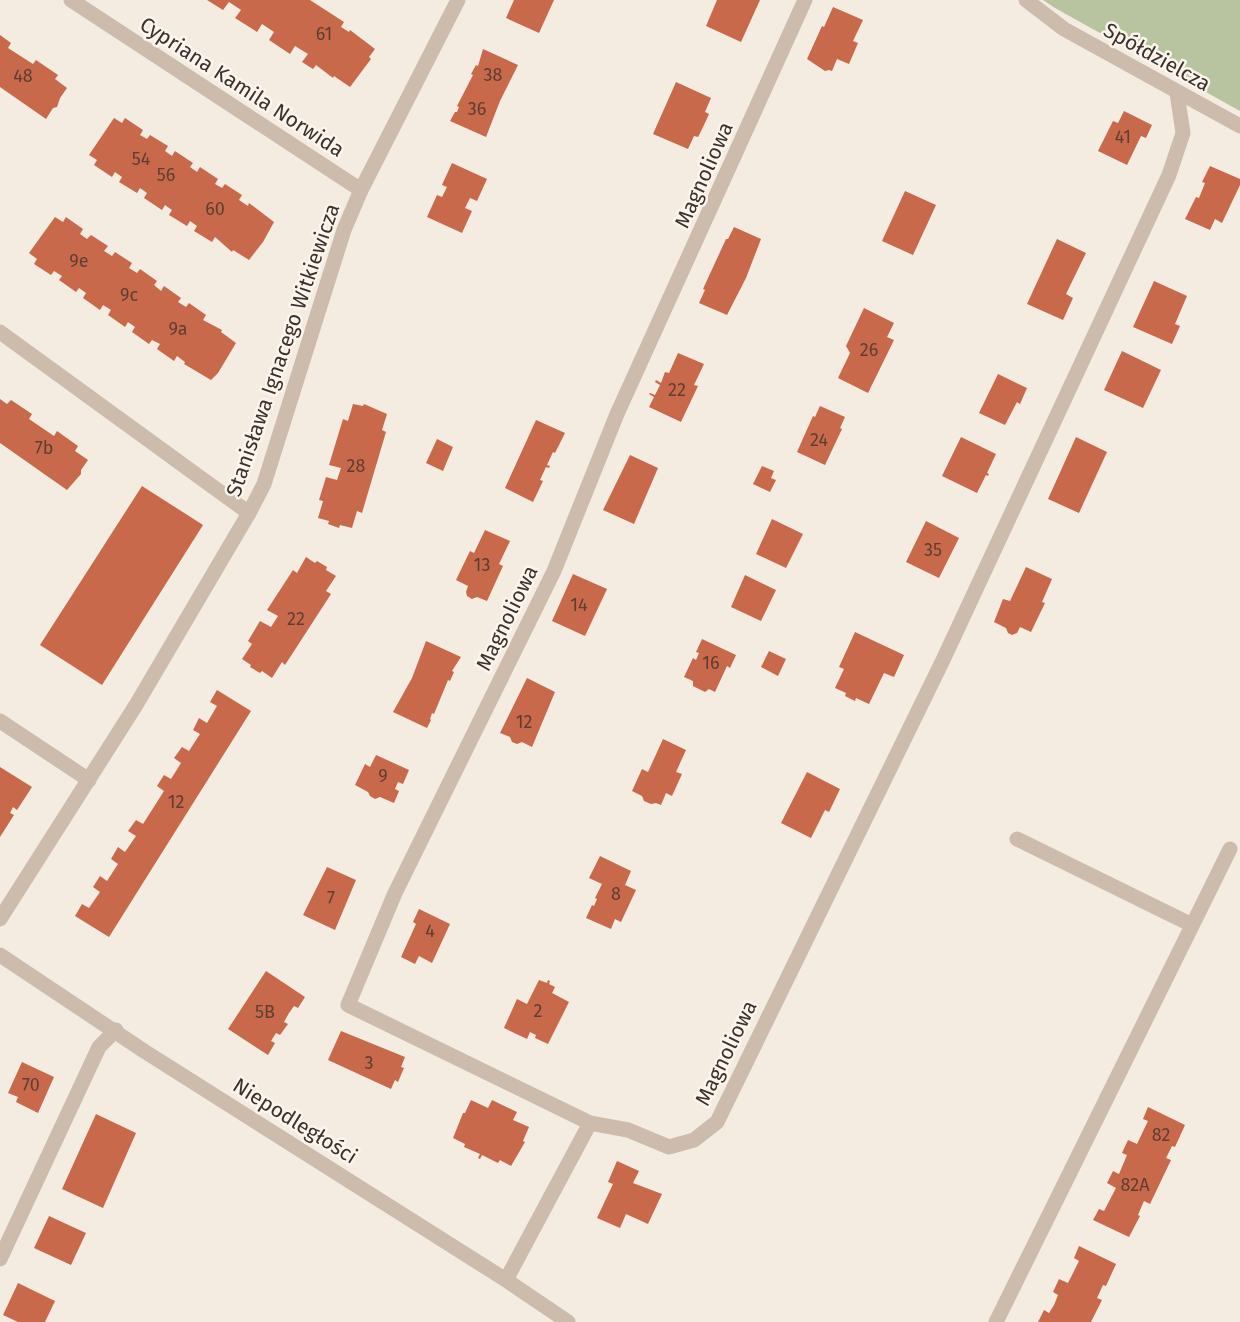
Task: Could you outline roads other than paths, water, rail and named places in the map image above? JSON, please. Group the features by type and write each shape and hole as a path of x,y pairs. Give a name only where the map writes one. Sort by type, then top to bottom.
{"street":[{"name":"Cypriana Kamila Norwida","path":"71,0 361,190"},
{"name":"Stanisława Ignacego Witkiewicza","path":"0,919 89,780 249,513 264,484 344,230 361,190 458,0"},
{"name":"Magnoliowa","path":"805,0 617,414 554,571 395,893 348,1005 590,1123 628,1130 669,1147 694,1140 717,1122 943,660 1168,174 1183,133 1177,93"},
{"name":"Spółdzielcza","path":"1026,0 1064,29 1240,126"},
{"path":"0,332 249,513"},
{"path":"0,721 89,780"},
{"path":"1017,839 1192,925"},
{"path":"996,1322 1230,849"},
{"name":"Niepodległości","path":"0,955 116,1030 144,1051 506,1280 568,1322"},
{"path":"0,1259 99,1047 116,1030"},
{"path":"506,1280 590,1123"}]}
